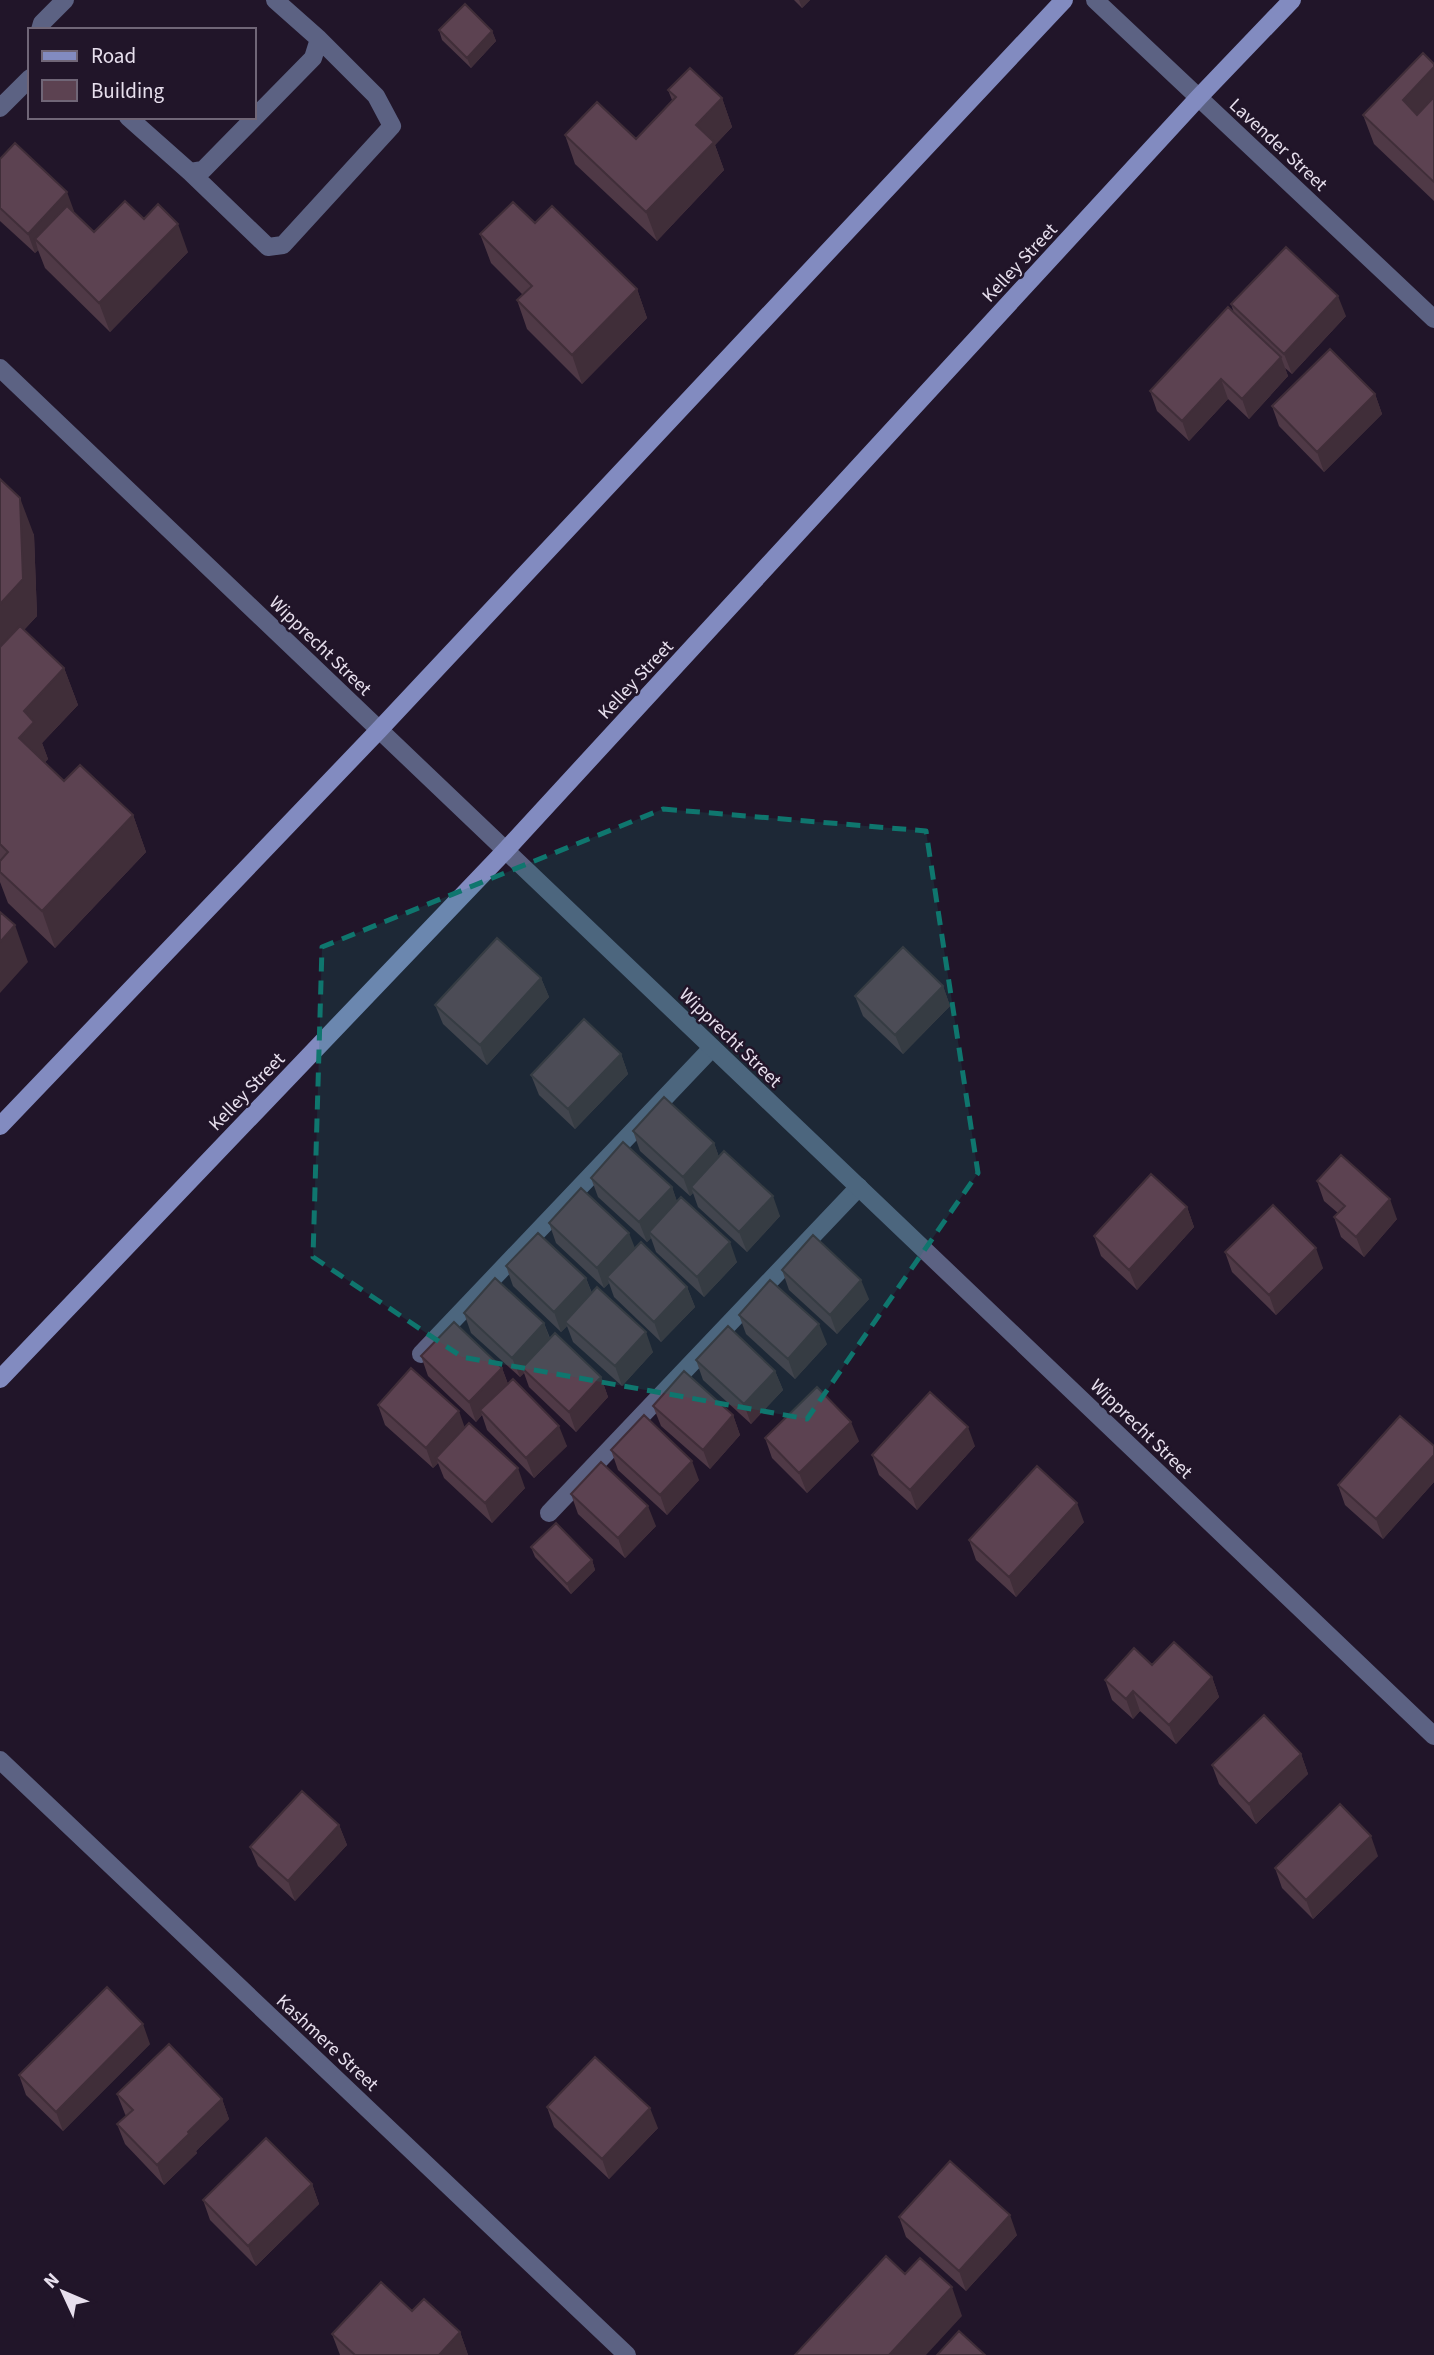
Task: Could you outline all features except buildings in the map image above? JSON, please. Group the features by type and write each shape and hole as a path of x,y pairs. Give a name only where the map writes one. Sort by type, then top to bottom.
{"main road":[{"path":"0,1125 379,730 1064,0"},
{"name":"Kelley Street","path":"0,1379 505,850 1199,97 1292,0"}],"street":[{"path":"41,28 42,23 65,0"},
{"path":"130,119 268,247 283,245 392,126 376,96 320,39 275,0"},
{"name":"Lavender Street","path":"1095,0 1434,319"},
{"path":"256,116 313,58 320,39"},
{"path":"0,108 28,80"},
{"path":"190,172 203,170 253,119"},
{"name":"Wipprecht Street","path":"0,368 1434,1735"},
{"path":"421,1354 712,1048"},
{"path":"549,1513 859,1187"},
{"name":"Kashmere Street","path":"0,1760 626,2355"}],"highlighted area":[{"path":"663,809 926,831 978,1173 807,1419 462,1357 313,1257 322,947"}]}
